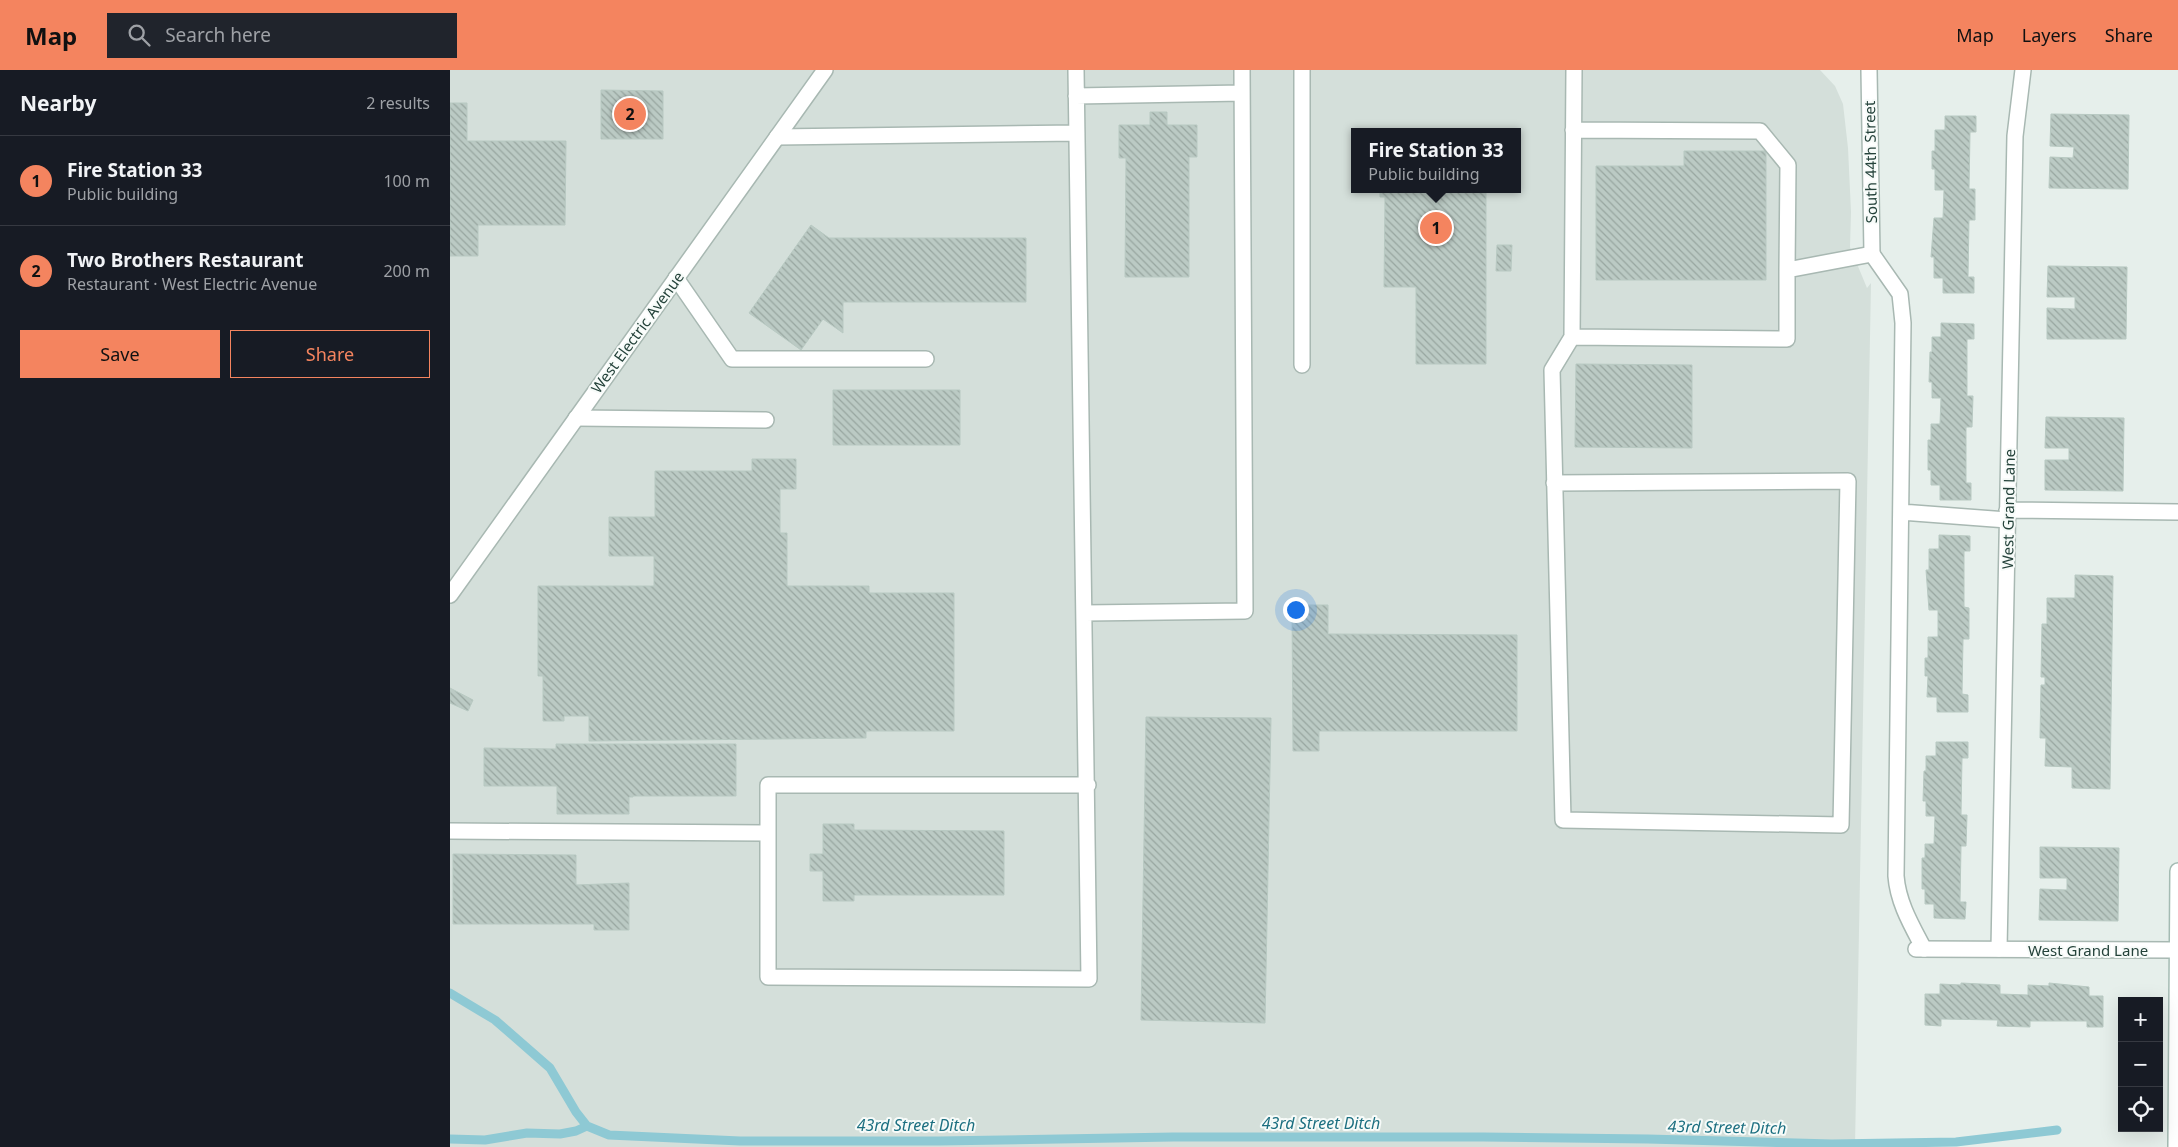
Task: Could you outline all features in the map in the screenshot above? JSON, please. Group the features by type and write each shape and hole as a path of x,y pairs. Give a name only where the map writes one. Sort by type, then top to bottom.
{"street":[{"name":"West Electric Avenue","path":"450,595 825,70"},
{"path":"1076,70 1088,785 1089,979 768,977 768,784 1088,785"},
{"path":"1085,613 1246,611 1242,70"},
{"path":"1302,70 1302,365"},
{"path":"1554,483 1848,481 1841,825 1563,820 1554,483 1552,370 1572,337 1574,70"},
{"name":"South 44th Street","path":"1869,70 1872,254"},
{"name":"West Grand Lane","path":"1999,949 2014,136 2023,70"},
{"path":"1076,96 1242,93"},
{"path":"1572,337 1787,339 1788,166 1760,131 1573,130"},
{"path":"777,137 1077,133"},
{"path":"1786,270 1872,254 1900,294 1902,304 1901,512 2007,515 2178,512"},
{"path":"676,278 732,359 926,359"},
{"path":"576,418 766,420"},
{"name":"West Grand Lane","path":"1901,512 1896,876 1897,892 1920,949 2177,950"},
{"path":"450,832 768,833"},
{"path":"2176,1147 2178,871"}],"shaded area":[{"path":"450,70 1820,70 1835,86 1843,104 1848,148 1851,212 1850,247 1867,288 1871,283 1855,1147 450,1147"}],"building":[{"path":"601,90 663,91 663,139 601,139"},
{"path":"450,103 467,103 467,141 566,141 565,225 478,225 478,256 450,256"},
{"path":"1150,112 1167,112 1167,125 1197,125 1197,157 1189,157 1189,277 1125,277 1126,158 1119,158 1119,125 1150,125"},
{"path":"2051,114 2129,115 2128,189 2049,188 2050,157 2073,158 2074,147 2050,146"},
{"path":"1945,116 1976,116 1976,132 1970,132 1969,189 1975,189 1975,220 1969,220 1968,277 1974,277 1974,293 1943,293 1943,278 1934,278 1934,257 1931,257 1934,218 1943,218 1944,190 1935,190 1935,169 1932,169 1932,151 1935,151 1935,130 1945,130"},
{"path":"1684,151 1766,151 1766,280 1596,280 1596,166 1684,166"},
{"path":"1380,193 1486,193 1486,364 1416,364 1416,287 1384,287 1385,197 1380,197"},
{"path":"811,225 829,238 1026,238 1026,302 843,302 843,333 823,319 801,350 749,313"},
{"path":"1497,245 1512,245 1511,271 1496,271"},
{"path":"2048,266 2127,267 2126,339 2047,339 2047,308 2075,309 2075,297 2047,297"},
{"path":"1941,323 1974,324 1974,339 1967,339 1967,396 1973,396 1972,427 1966,427 1966,483 1971,483 1971,500 1940,500 1940,485 1931,485 1931,470 1928,470 1928,440 1931,440 1931,424 1940,424 1941,398 1932,398 1932,382 1929,382 1930,352 1932,352 1932,337 1941,337"},
{"path":"1576,364 1692,365 1692,448 1575,447"},
{"path":"833,390 960,390 960,445 833,445"},
{"path":"2046,417 2124,418 2123,491 2045,490 2045,460 2069,460 2069,448 2045,448"},
{"path":"752,459 796,459 796,489 780,489 780,533 787,533 787,586 869,586 869,593 954,593 954,731 866,731 866,738 589,741 589,716 564,716 564,721 543,721 543,676 538,676 538,586 654,586 654,556 609,556 609,517 655,517 655,471 752,471"},
{"path":"1939,535 1970,536 1970,551 1964,551 1964,607 1969,608 1969,639 1963,639 1962,694 1968,695 1968,712 1937,712 1937,697 1927,697 1928,676 1925,676 1925,658 1928,658 1928,637 1938,637 1938,610 1929,610 1926,570 1929,570 1929,549 1939,549"},
{"path":"2075,575 2113,576 2110,789 2072,788 2072,767 2045,766 2046,738 2040,738 2041,685 2045,685 2045,677 2041,677 2042,624 2047,624 2047,598 2075,598"},
{"path":"1292,605 1328,605 1328,634 1517,635 1517,731 1319,731 1319,751 1293,751"},
{"path":"450,688 473,700 468,711 450,703"},
{"path":"1146,717 1271,718 1265,1023 1141,1020"},
{"path":"1936,742 1968,742 1968,758 1962,758 1961,815 1967,815 1966,846 1961,846 1960,902 1966,902 1965,919 1934,918 1934,904 1925,904 1925,889 1922,889 1922,858 1925,858 1925,844 1934,844 1935,816 1926,816 1926,801 1923,801 1924,771 1926,771 1926,756 1936,756"},
{"path":"556,744 736,744 736,796 633,796 629,797 629,814 557,814 557,786 484,786 484,748 556,749"},
{"path":"823,824 854,824 854,830 1004,831 1004,895 854,895 854,901 823,901 823,871 810,871 810,854 823,854"},
{"path":"2040,847 2119,848 2118,921 2039,920 2040,889 2067,890 2067,878 2040,878"},
{"path":"453,854 576,855 576,885 629,883 629,930 594,930 594,924 453,924"},
{"path":"1961,983 2000,985 2000,994 2028,995 2028,985 2049,986 2049,983 2089,987 2089,996 2103,996 2103,1027 2087,1027 2087,1021 2030,1021 2030,1027 1997,1026 1998,1020 1941,1019 1941,1026 1925,1025 1925,994 1940,994 1940,984 1961,985"}],"waterway":[{"name":"43rd Street Ditch","path":"450,993 495,1020 550,1068 576,1112 587,1126 609,1135 740,1141 939,1141 1173,1137 1483,1137 1832,1144 1956,1142 2057,1130"},
{"name":"43rd Street Ditch","path":"450,1139 485,1140 527,1133 560,1134 576,1131 587,1126"}],"place":[{"name":"Two Brothers Restaurant","path":"630,114"},
{"name":"Fire Station 33","path":"1436,228"}]}
